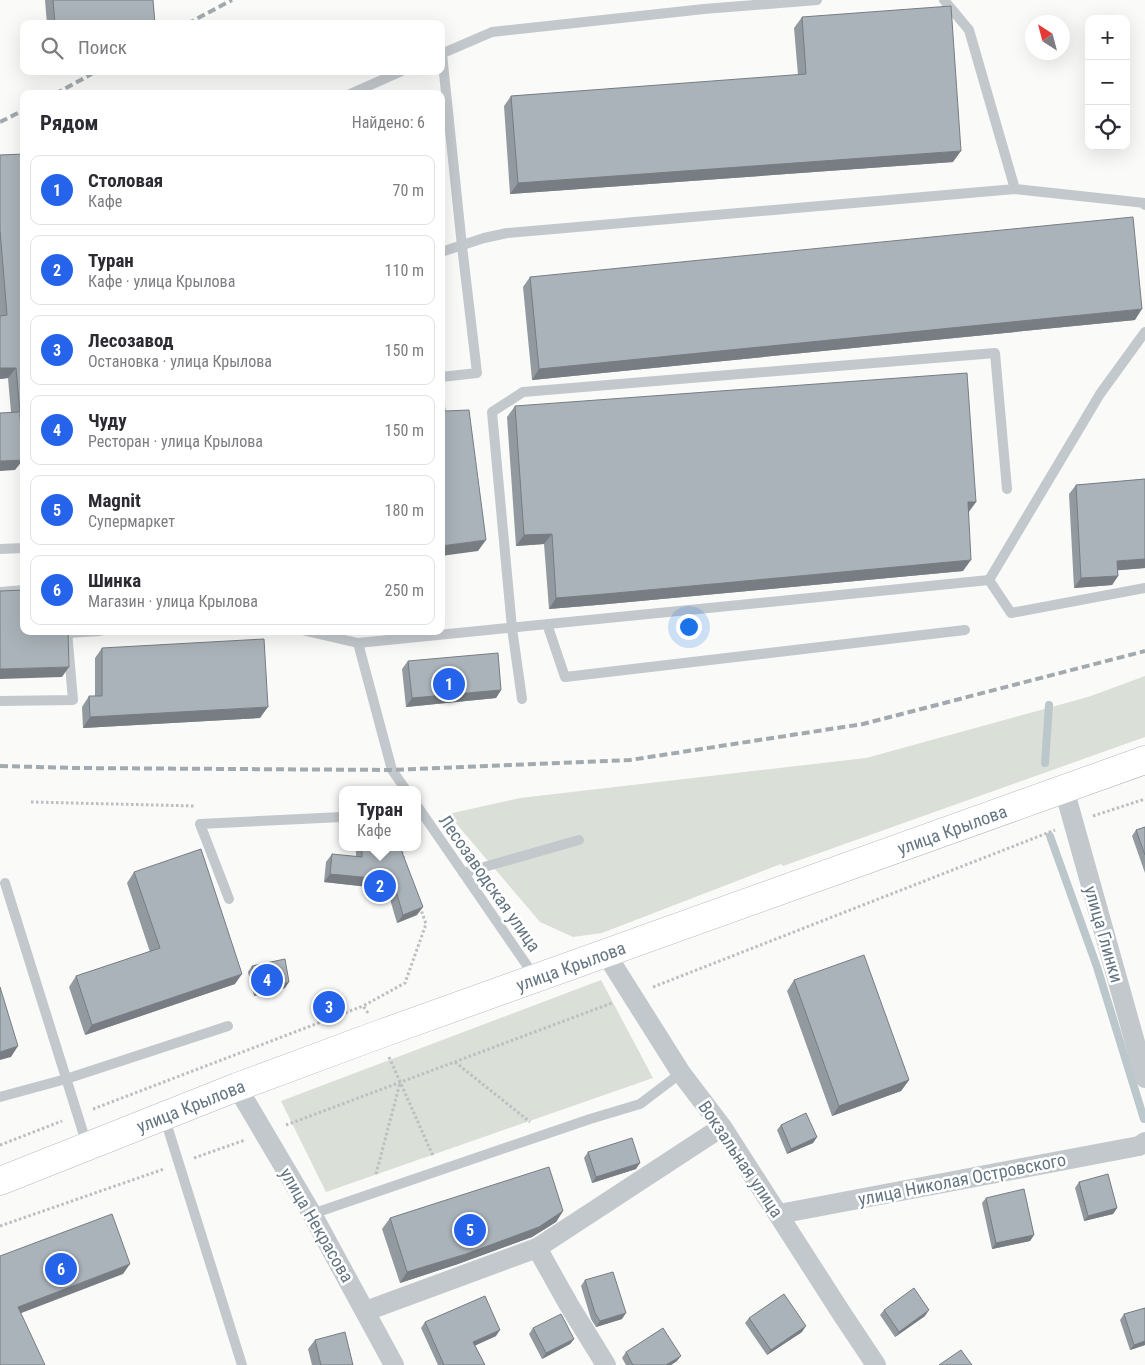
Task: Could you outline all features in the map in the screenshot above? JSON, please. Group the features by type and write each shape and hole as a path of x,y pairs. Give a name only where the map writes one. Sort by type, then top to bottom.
{"main road":[{"name":"улица Крылова","path":"0,1181 237,1087 1145,760"}],"street":[{"name":"улица Глинки","path":"1064,789 1145,1078"},
{"name":"Вокзальная улица","path":"606,954 681,1073 722,1127 876,1365"},
{"name":"улица Некрасова","path":"237,1087 312,1214 394,1365"},
{"path":"366,1312 536,1248 722,1127"},
{"name":"улица Николая Островского","path":"779,1214 1139,1146 1145,1142"},
{"path":"536,1248 606,1365"}],"lane":[{"path":"445,53 492,32 704,9 817,0"},
{"path":"944,0 969,30 1015,189"},
{"path":"359,90 393,75"},
{"path":"444,75 477,373 445,377"},
{"path":"445,251 507,233 1015,189 1145,204"},
{"path":"989,580 1100,394 1145,332"},
{"path":"522,698 512,628 492,412 523,392 995,353 1007,489"},
{"path":"0,549 20,548"},
{"path":"989,580 1011,613 1145,588"},
{"path":"445,635 989,580"},
{"path":"0,592 20,590"},
{"path":"547,624 565,677 965,630"},
{"path":"0,701 73,700 67,635"},
{"path":"323,635 358,643 440,635"},
{"path":"358,643 392,770 403,786"},
{"name":"Лесозаводская улица","path":"421,815 536,978"},
{"path":"229,899 200,824 339,817"},
{"path":"463,873 579,840"},
{"path":"4,883 88,1146"},
{"path":"0,1097 228,1026"},
{"path":"312,1214 545,1134 640,1104 681,1073"},
{"path":"164,1116 242,1365"}],"path":[{"path":"0,1226 264,1134 632,996 1073,823 1145,799"},
{"path":"31,802 197,806"},
{"path":"0,1145 364,1006"},
{"path":"455,1062 545,1134"},
{"path":"371,1195 400,1082"}],"shaded area":[{"path":"1145,676 1145,737 783,866 781,864 602,933 573,937 540,922 448,814 520,798 866,758 1088,697"},
{"path":"601,980 653,1078 326,1192 281,1101"}],"building":[{"path":"53,0 153,0 155,20 55,20"},
{"path":"951,6 961,151 518,183 511,96 806,74 802,17"},
{"path":"20,154 20,412 16,368 0,368 0,316 7,315 0,230 0,155"},
{"path":"1133,217 1142,309 539,369 530,277"},
{"path":"967,373 976,502 968,502 971,560 556,598 552,534 524,535 515,406"},
{"path":"469,410 486,540 445,545 445,411"},
{"path":"20,412 20,460 0,461 0,413"},
{"path":"1145,479 1145,559 1117,561 1118,576 1081,578 1076,485"},
{"path":"20,590 20,635 68,635 69,667 0,669 0,591"},
{"path":"264,639 268,707 90,717 89,696 102,696 102,648"},
{"path":"498,653 501,690 412,698 408,661"},
{"path":"1145,827 1145,855 1136,830"},
{"path":"201,849 242,974 92,1025 76,976 160,948 134,872"},
{"path":"362,851 402,851 423,907 403,915 393,880 330,874 332,854 362,857"},
{"path":"864,955 909,1080 839,1106 794,980"},
{"path":"285,959 289,982 258,991 252,966"},
{"path":"0,987 18,1046 0,1052"},
{"path":"806,1113 817,1137 791,1149 781,1125"},
{"path":"632,1138 640,1163 596,1177 588,1152"},
{"path":"549,1167 563,1211 539,1227 466,1254 407,1272 390,1218"},
{"path":"1108,1174 1117,1208 1088,1216 1079,1182"},
{"path":"1024,1189 1034,1235 996,1243 986,1198"},
{"path":"112,1214 130,1264 18,1307 45,1365 0,1365 0,1256"},
{"path":"613,1272 626,1313 600,1321 595,1313 585,1280"},
{"path":"914,1288 929,1310 899,1332 884,1310"},
{"path":"784,1294 806,1326 771,1350 749,1318"},
{"path":"485,1296 500,1330 473,1342 485,1365 444,1365 425,1322"},
{"path":"1145,1308 1145,1341 1134,1345 1124,1314"},
{"path":"561,1314 574,1339 546,1353 533,1328"},
{"path":"663,1328 681,1356 666,1365 633,1365 626,1352"},
{"path":"345,1332 353,1365 321,1365 315,1340"},
{"path":"961,1350 972,1365 939,1365"}],"waterway":[{"path":"1045,763 1049,705"},
{"path":"1050,836 1097,967 1144,1119"}],"railway":[{"path":"194,20 232,0"},
{"path":"62,90 90,75"},
{"path":"0,122 20,112"},
{"path":"0,766 392,770 630,760 863,724 1145,651"}],"place":[{"name":"Столовая","path":"449,684"},
{"name":"Туран","path":"380,886"},
{"name":"Чуду","path":"267,980"},
{"name":"Лесозавод","path":"329,1007"},
{"name":"Magnit","path":"470,1230"},
{"name":"Шинка","path":"61,1269"}]}
